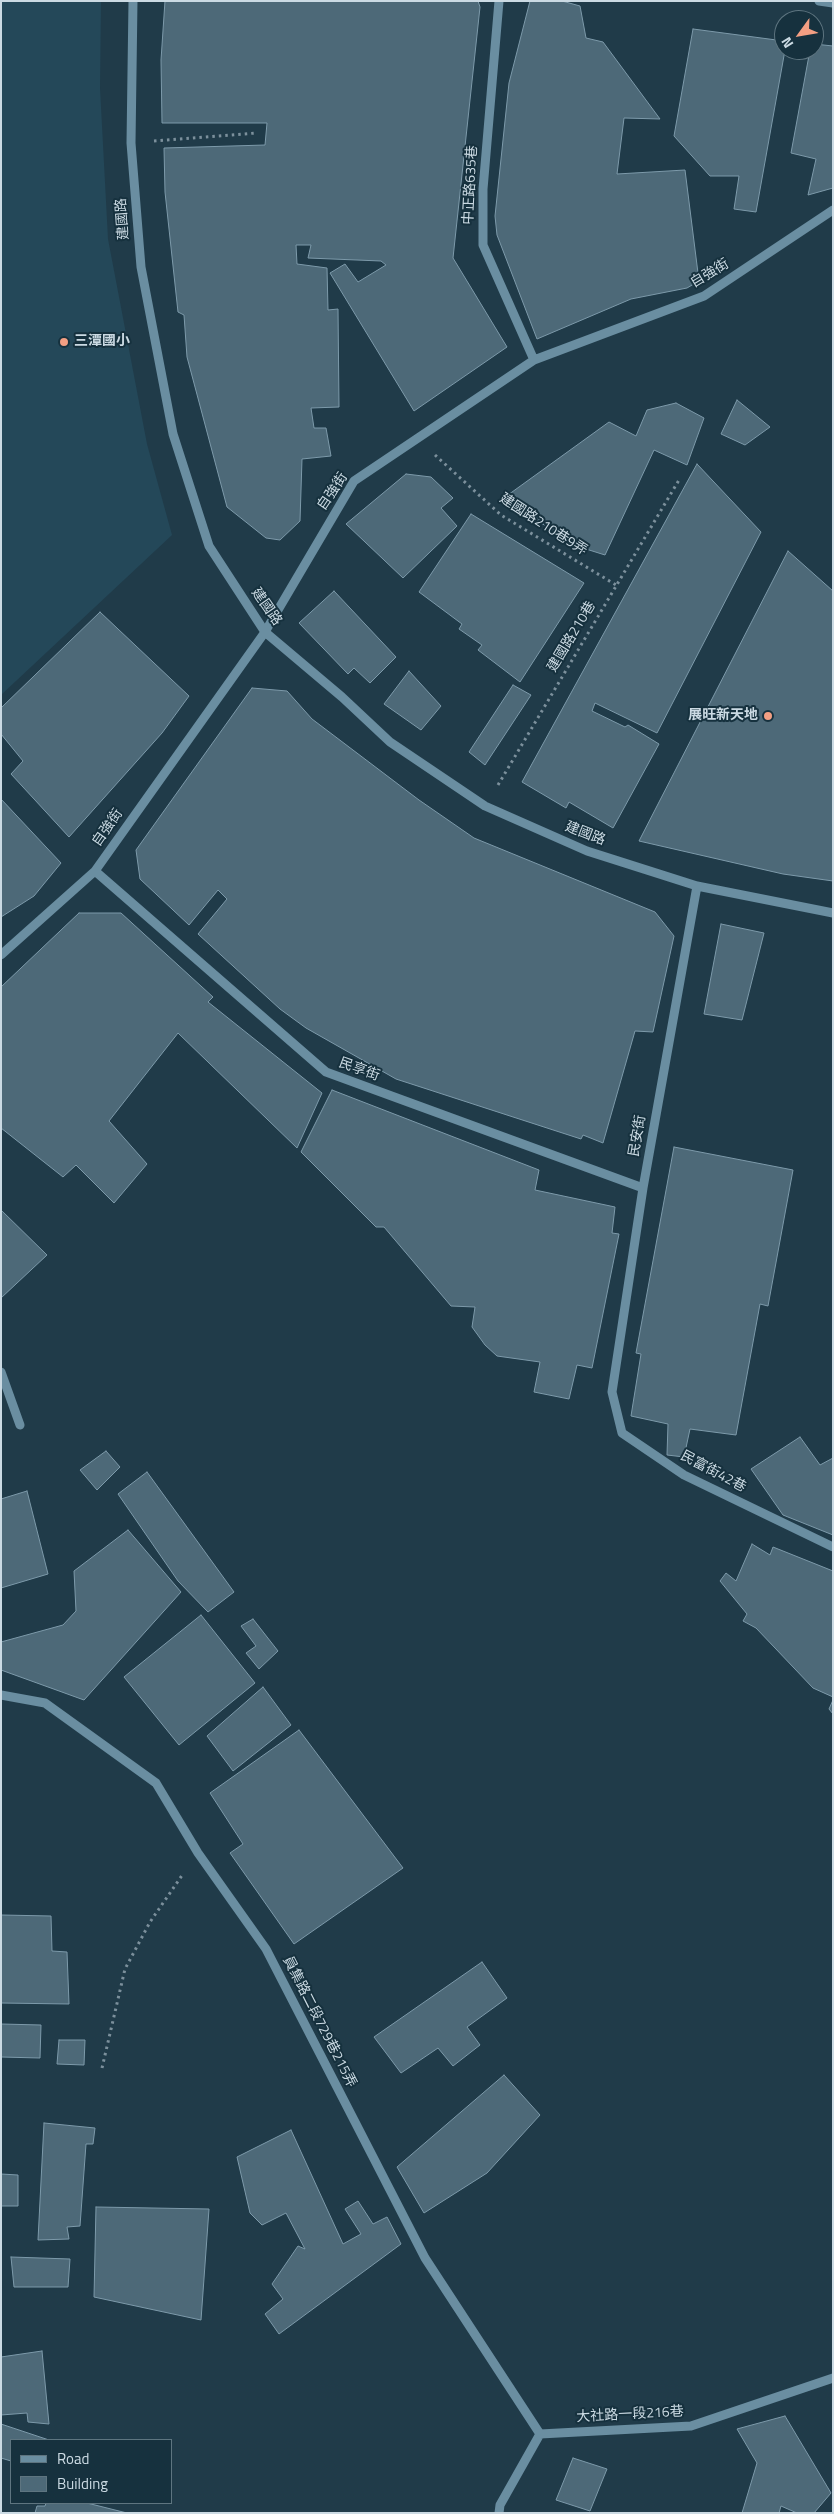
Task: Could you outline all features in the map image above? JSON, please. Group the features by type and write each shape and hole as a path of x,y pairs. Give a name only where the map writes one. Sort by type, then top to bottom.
{"street":[{"name":"建國路","path":"133,1 131,143 141,267 173,434 209,546 265,632 342,697 390,742 485,806 587,851 697,886 833,913"},
{"name":"中正路635巷","path":"500,1 483,188 483,245 534,360"},
{"path":"819,1 833,3"},
{"name":"自強街","path":"1,955 95,871 265,632 354,481 534,360 704,296 833,210"},
{"name":"民享街","path":"95,871 326,1072 642,1188"},
{"name":"民安街","path":"612,1392 642,1188 697,886"},
{"path":"1,1372 20,1424"},
{"name":"民富街42巷","path":"612,1392 622,1433 684,1475 833,1547"},
{"name":"員集路二段729巷215弄","path":"1,1695 46,1703 156,1783 198,1853 266,1949 424,2258 540,2434"},
{"name":"大社路一段216巷","path":"540,2434 691,2426 833,2378"},
{"path":"499,2513 500,2505 540,2434"}],"path":[{"path":"131,143 256,133"},
{"name":"建國路210巷9弄","path":"417,439 502,515 616,585"},
{"name":"建國路210巷","path":"485,806 679,480"},
{"path":"102,2068 125,1969 150,1922 198,1853"}],"shaded area":[{"name":"三潭國小","path":"1,1 101,1 100,88 108,239 147,444 172,535 1,695"}],"building":[{"path":"165,1 478,1 480,7 453,258 507,347 414,411 330,273 345,264 358,282 386,265 381,261 308,258 311,245 296,245 297,264 327,268 328,310 338,309 339,407 311,408 314,428 326,428 331,456 302,459 300,521 280,540 266,538 227,507 187,357 184,315 178,312 165,192 164,148 265,145 267,123 162,123 161,60"},
{"path":"530,1 562,1 580,6 586,38 603,42 660,119 624,118 617,174 685,170 699,281 687,288 631,299 537,339 497,235 495,216 509,83"},
{"path":"693,29 774,40 774,60 783,60 756,212 734,209 739,176 710,176 674,136"},
{"path":"824,45 833,46 833,188 808,195 816,159 791,153 808,60 824,60"},
{"path":"737,400 770,427 745,445 721,434"},
{"path":"676,403 704,418 687,465 654,450 605,555 586,549 501,500 609,422 636,436 647,410"},
{"path":"697,464 761,532 657,733 595,703 592,711 625,727 628,725 659,744 613,828 569,802 566,808 522,782"},
{"path":"406,474 431,477 453,498 441,508 457,526 403,578 346,524"},
{"path":"471,514 584,583 520,682 478,650 482,645 459,629 462,624 419,592"},
{"name":"展旺新天地","path":"788,551 833,591 833,881 783,874 639,841"},
{"path":"334,591 396,657 370,683 354,668 348,674 299,623"},
{"path":"100,612 189,696 162,733 69,837 11,774 23,761 1,734 1,708"},
{"path":"409,671 441,706 421,730 384,704"},
{"path":"513,685 531,695 485,765 469,752"},
{"path":"252,688 287,691 312,719 419,800 474,838 655,912 674,936 653,1032 635,1031 603,1143 583,1135 581,1139 396,1079 306,1028 280,1009 198,934 227,899 218,890 189,925 140,879 136,850"},
{"path":"1,799 61,863 34,896 1,917"},
{"path":"79,913 121,913 213,997 208,1002 322,1093 297,1148 178,1033 109,1121 147,1164 114,1203 76,1165 63,1177 1,1128 1,987"},
{"path":"721,924 764,933 742,1020 704,1014"},
{"path":"332,1090 539,1170 535,1190 615,1207 612,1233 619,1234 592,1368 577,1365 569,1399 534,1392 540,1362 497,1356 485,1345 472,1327 475,1307 451,1306 384,1227 376,1227 301,1152"},
{"path":"674,1147 793,1170 768,1306 760,1304 736,1435 690,1429 684,1457 667,1455 668,1424 631,1416 641,1354 636,1353"},
{"path":"1,1210 47,1255 1,1298"},
{"path":"800,1437 820,1465 833,1458 833,1535 783,1515 751,1469"},
{"path":"106,1451 120,1467 97,1490 80,1470"},
{"path":"147,1472 234,1592 208,1612 178,1581 118,1494"},
{"path":"27,1491 48,1574 1,1588 1,1499"},
{"path":"128,1530 181,1592 84,1700 1,1670 1,1642 63,1625 76,1611 74,1571"},
{"path":"752,1544 770,1555 773,1547 833,1571 833,1697 813,1688 756,1628 743,1621 747,1614 720,1581 726,1573 736,1581"},
{"path":"201,1615 255,1683 179,1745 124,1677"},
{"path":"253,1619 278,1651 259,1669 246,1653 256,1646 241,1626"},
{"path":"263,1687 291,1725 233,1771 207,1736"},
{"path":"833,1700 833,1714 829,1709"},
{"path":"299,1730 403,1868 294,1944 230,1853 243,1844 210,1793"},
{"path":"1,1915 51,1916 52,1951 67,1952 69,2004 1,2003"},
{"path":"482,1962 507,1998 467,2027 480,2045 453,2066 438,2048 401,2073 374,2037"},
{"path":"1,2024 41,2025 40,2058 1,2057"},
{"path":"59,2040 85,2040 84,2065 57,2064"},
{"path":"504,2075 540,2115 487,2173 424,2213 397,2167"},
{"path":"44,2123 95,2128 93,2144 86,2144 80,2226 67,2227 69,2239 38,2240"},
{"path":"291,2130 343,2244 361,2234 345,2209 358,2201 373,2224 387,2217 401,2244 279,2334 265,2314 283,2299 272,2284 298,2246 305,2249 286,2213 262,2225 250,2213 237,2157"},
{"path":"1,2174 18,2175 18,2206 1,2206"},
{"path":"96,2207 209,2209 201,2320 94,2297"},
{"path":"11,2257 70,2259 68,2287 14,2287"},
{"path":"42,2351 49,2424 28,2422 27,2413 1,2415 1,2357"},
{"path":"785,2416 831,2493 814,2513 797,2513 781,2506 779,2513 742,2513 757,2463 737,2429"},
{"path":"1,2424 46,2439 10,2439 10,2461 1,2458"},
{"path":"573,2458 607,2469 590,2511 556,2500"},
{"path":"46,2504 91,2504 127,2513 35,2513 37,2506 45,2506"}],"place":[{"name":"三潭國小","path":"64,342"},
{"name":"展旺新天地","path":"768,716"}]}
